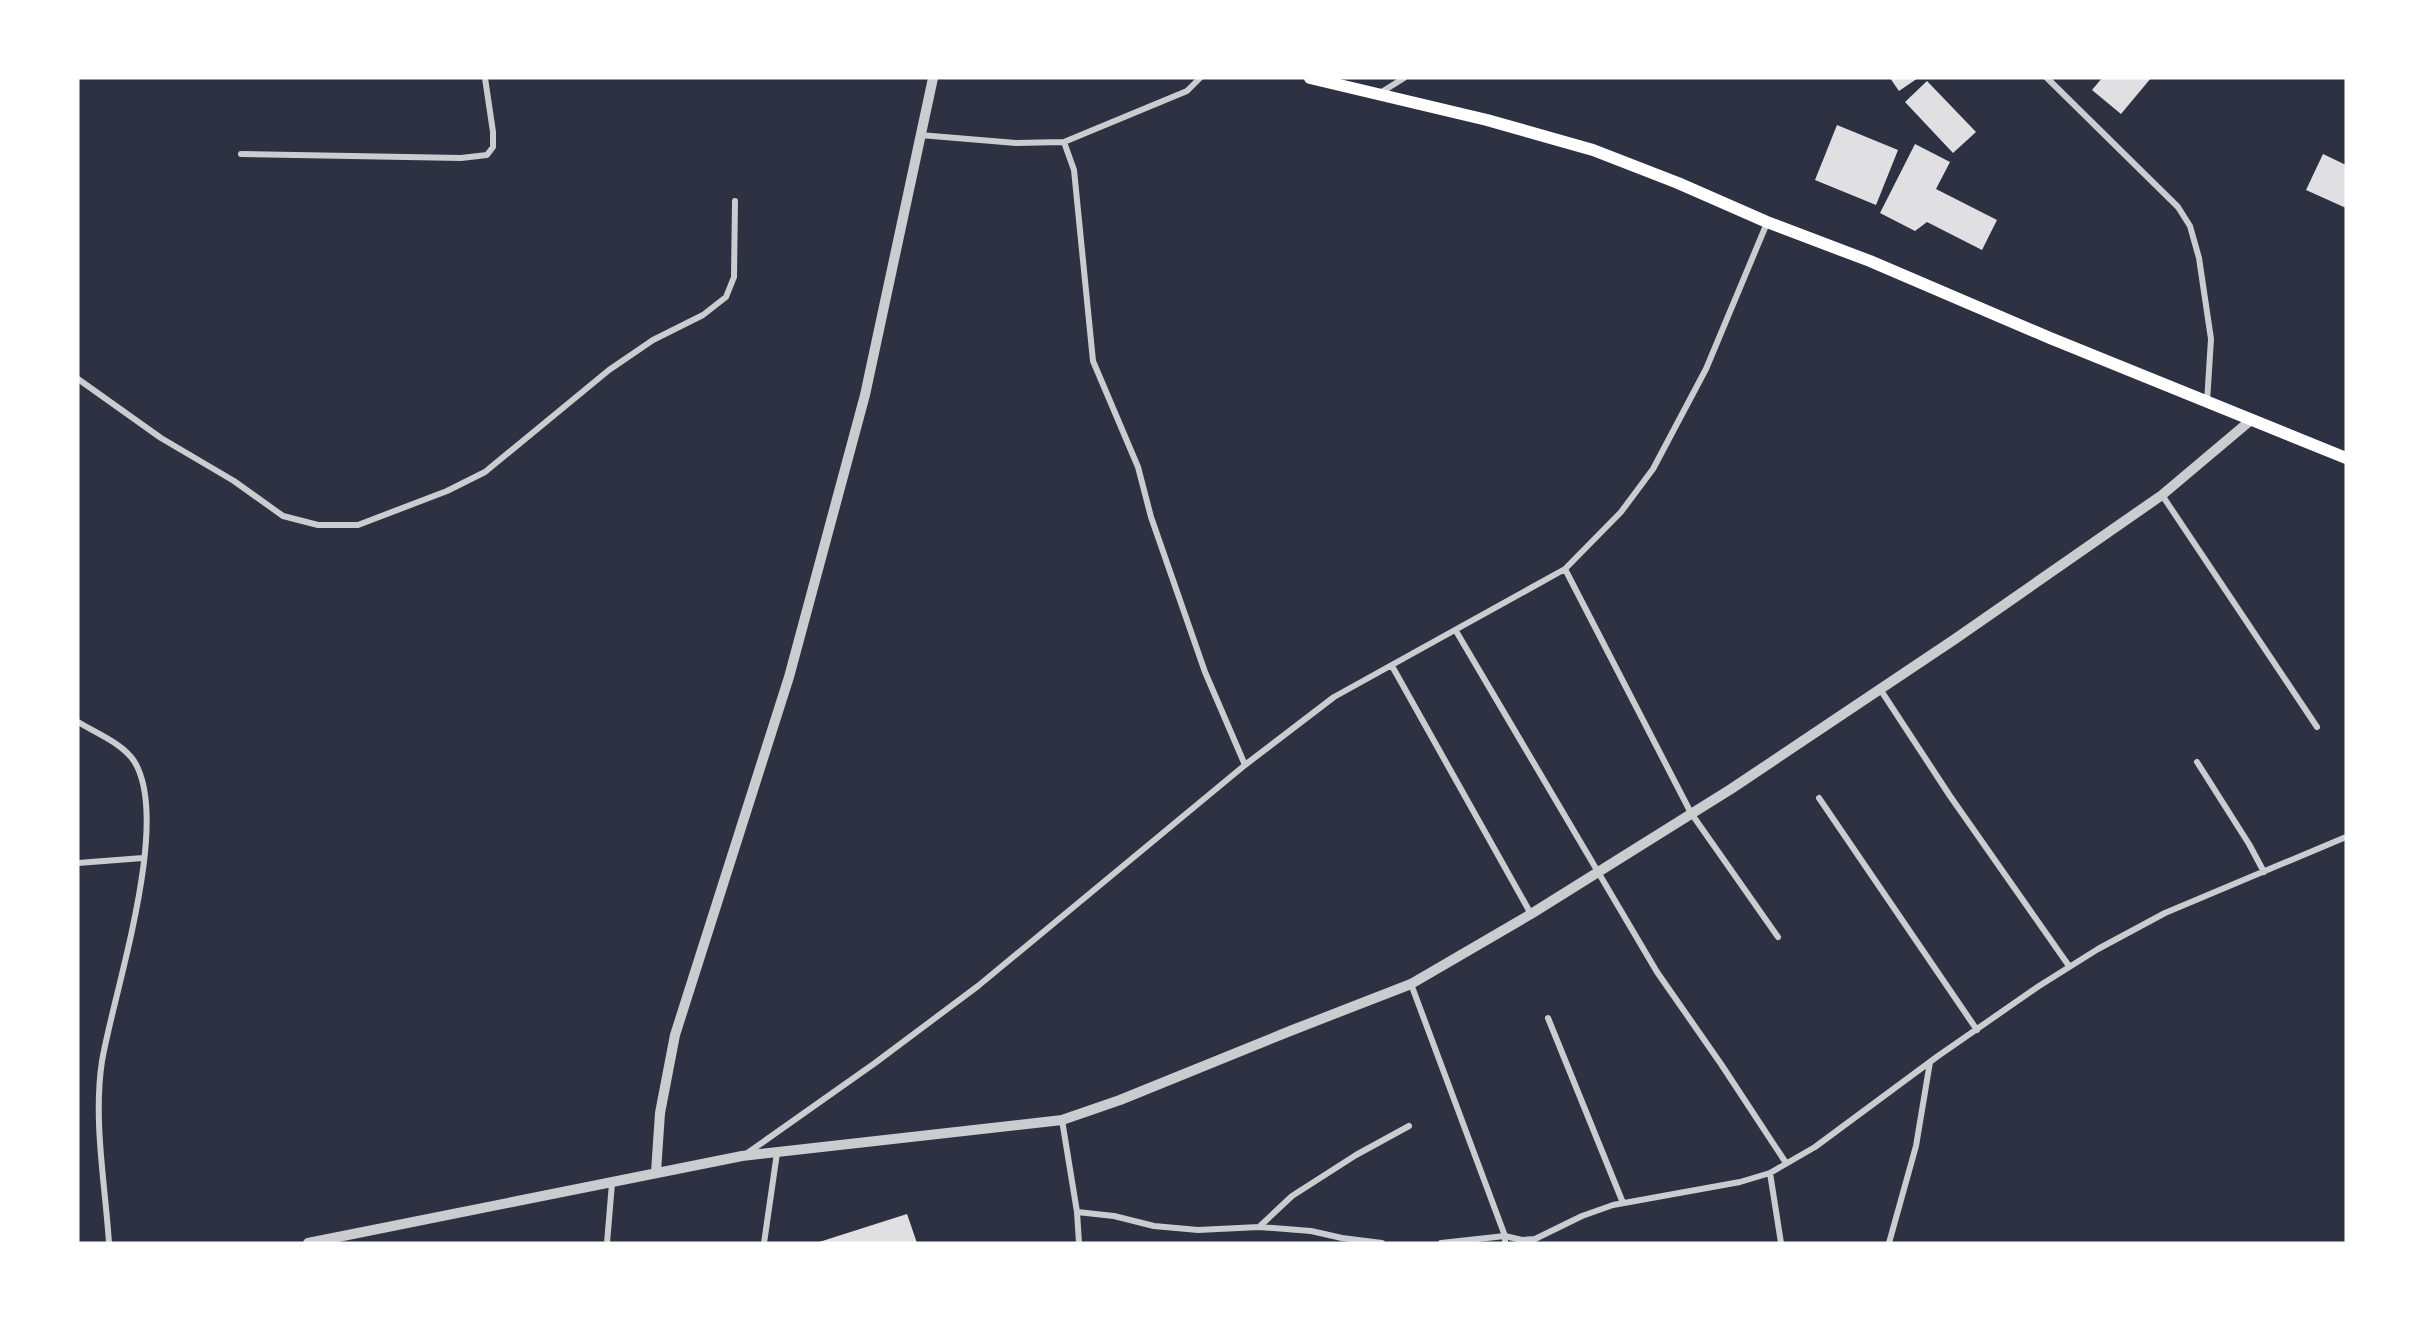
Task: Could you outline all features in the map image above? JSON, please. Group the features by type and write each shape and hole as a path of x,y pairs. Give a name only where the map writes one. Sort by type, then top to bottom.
{"main road":[{"path":"1310,78 1487,120 1593,150 2346,458"}],"street":[{"path":"241,154 461,158 487,155 493,147 493,132 485,78"},
{"path":"656,1172 660,1113 675,1035 789,677 865,395 933,78"},
{"path":"920,135 1016,143 1064,142 1187,91 1200,78"},
{"path":"1379,93 1404,78"},
{"path":"2047,78 2178,207 2190,226 2199,258 2211,339 2207,402"},
{"path":"1064,142 1074,170 1093,361 1138,467 1151,517 1205,672 1245,765"},
{"path":"78,379 161,438 234,481 283,516 318,525 358,525 447,491 485,472 609,370 653,340 703,315 726,297 734,277 735,201"},
{"path":"742,1156 875,1063 978,986 1245,765 1334,697 1565,569 1622,512 1653,470 1706,369 1767,222"},
{"path":"308,1243 742,1156 1062,1120 1120,1100 1411,984 1598,873 1880,689 2162,495 2251,420"},
{"path":"2162,495 2317,727"},
{"path":"1565,569 1691,813 1779,937"},
{"path":"1456,631 1657,972 1786,1164"},
{"path":"1392,666 1531,914"},
{"path":"1880,689 1950,796 2069,966"},
{"path":"78,722 125,750 135,762 142,780 147,818 140,895 102,1060 98,1103 110,1243"},
{"path":"2197,762 2264,872"},
{"path":"1819,798 1977,1030"},
{"path":"1441,1243 1535,1239 1582,1216 1623,1203 1740,1182 1770,1173 1815,1147 1930,1062 2069,966 2165,913 2346,837"},
{"path":"78,863 143,858"},
{"path":"1411,984 1505,1240"},
{"path":"1548,1018 1623,1203"},
{"path":"1889,1243 1916,1146 1930,1062"},
{"path":"1062,1120 1077,1212 1079,1243"},
{"path":"1259,1227 1292,1196 1356,1155 1409,1126"},
{"path":"764,1243 777,1153"},
{"path":"1770,1173 1781,1243"},
{"path":"607,1243 612,1183"},
{"path":"1077,1212 1114,1216 1154,1226 1198,1230 1259,1227 1311,1231 1382,1243"}],"building":[{"path":"1890,78 1918,78 1899,91"},
{"path":"2102,78 2151,78 2121,114 2092,90"},
{"path":"1927,81 1976,132 1953,153 1905,102"},
{"path":"1837,125 1898,150 1876,205 1815,180"},
{"path":"1915,144 1950,162 1936,189 1997,220 1982,250 1927,222 1915,231 1880,213"},
{"path":"2323,154 2346,165 2346,208 2306,190"},
{"path":"907,1214 917,1243 816,1243"}]}
